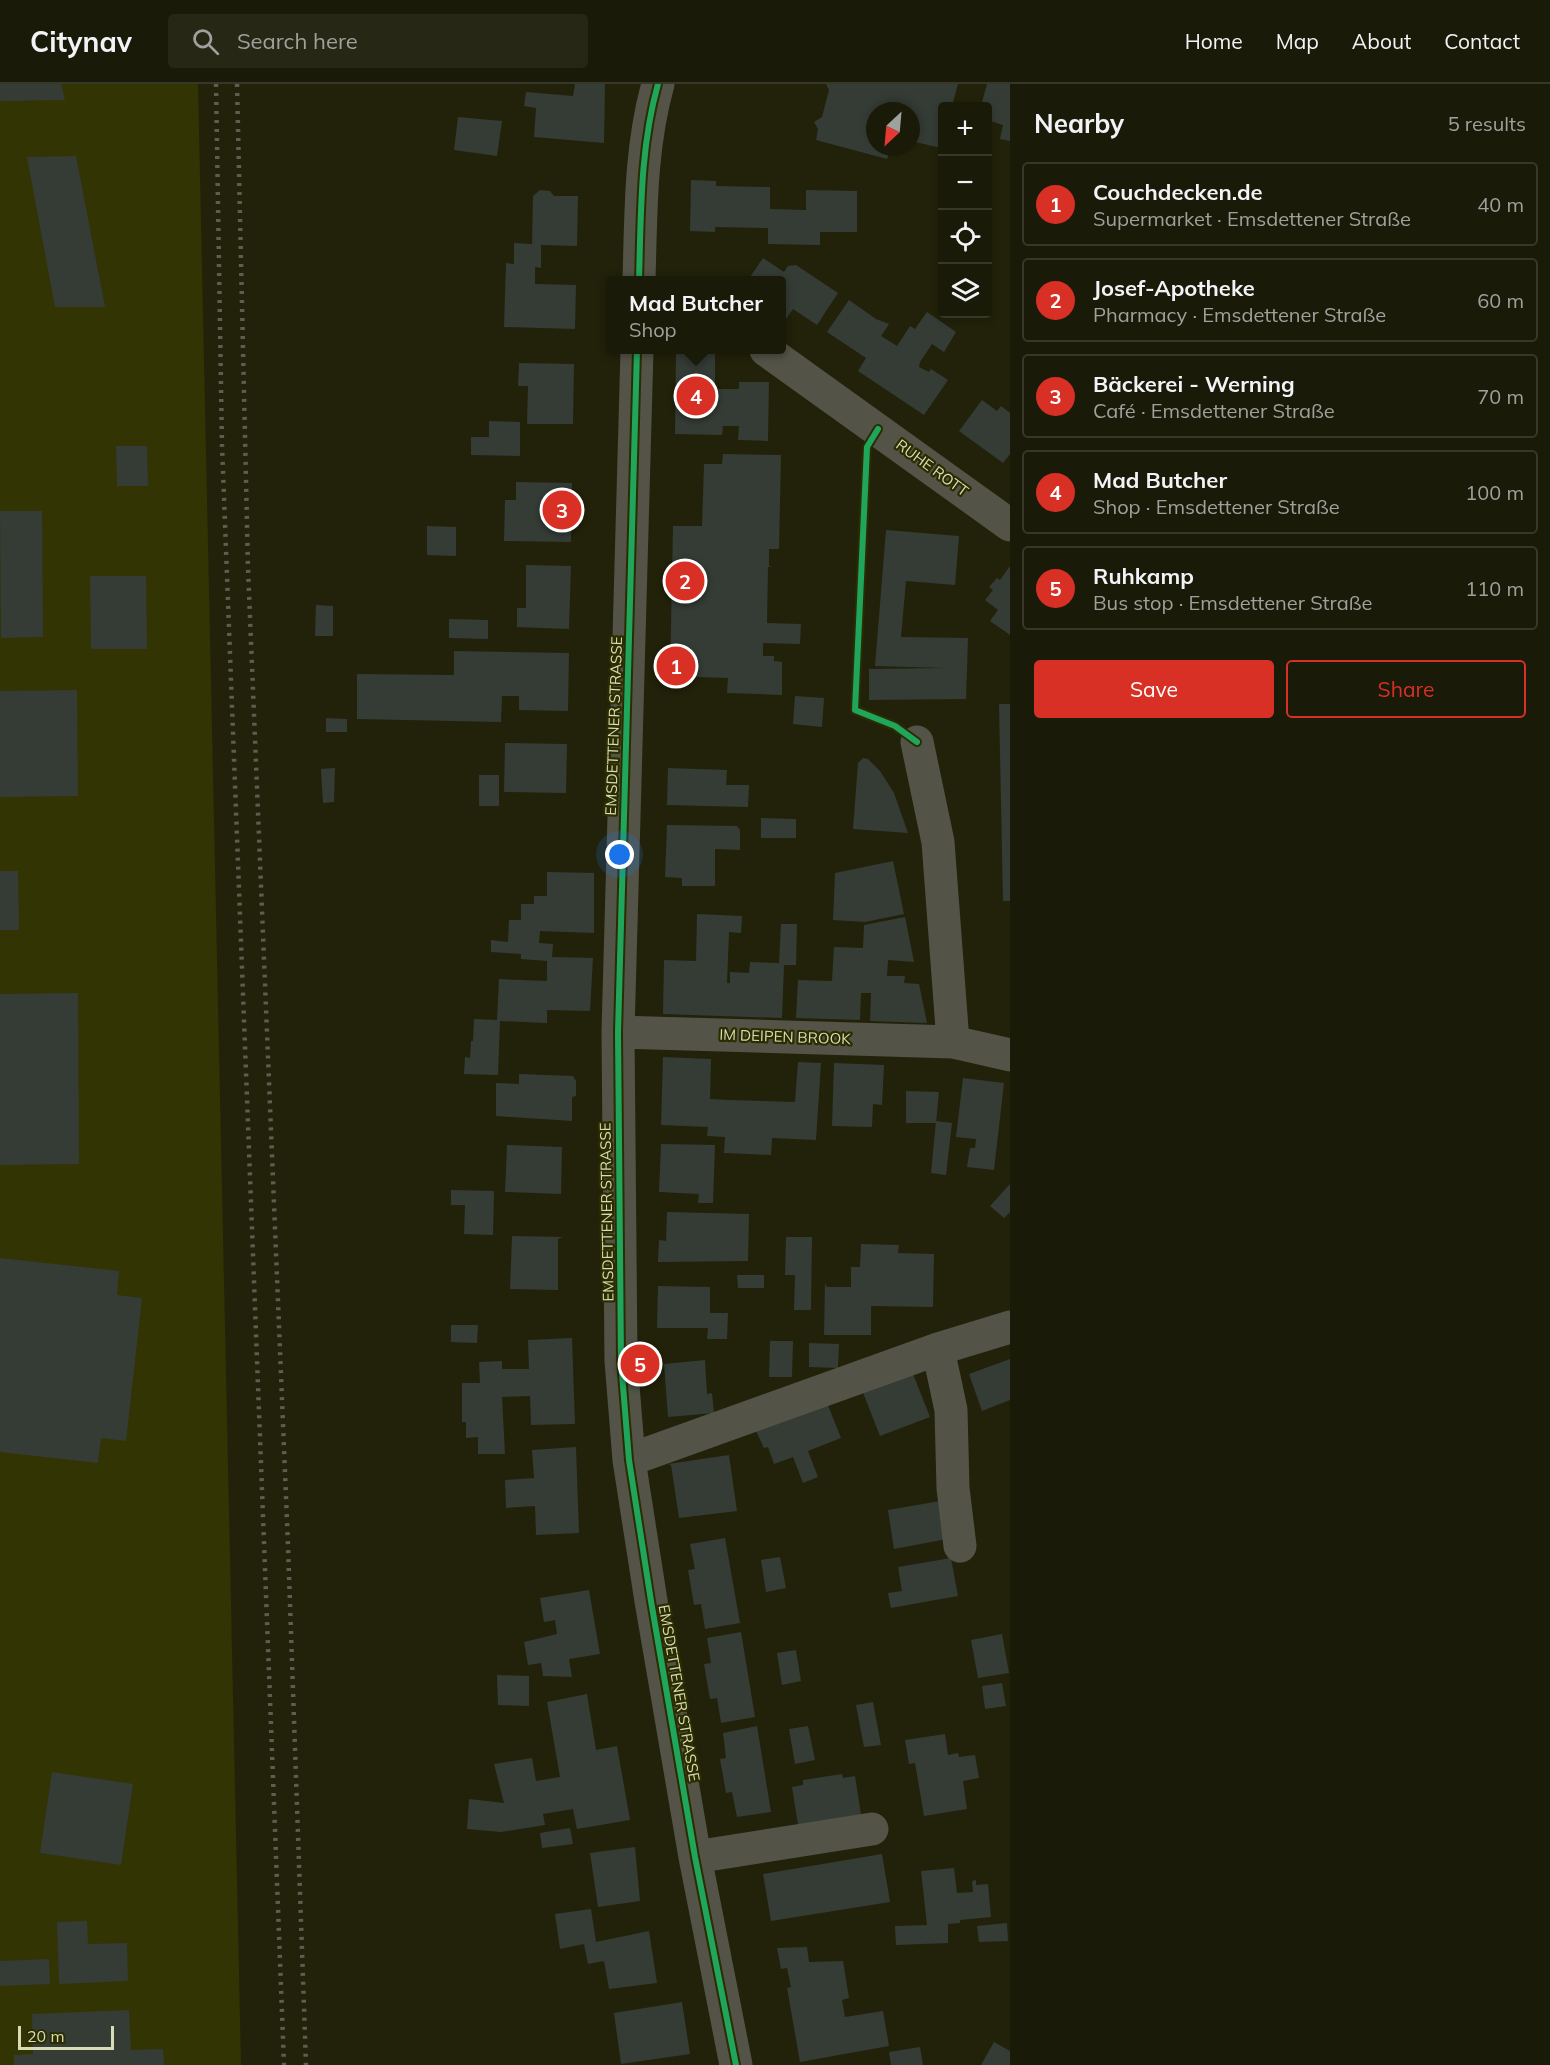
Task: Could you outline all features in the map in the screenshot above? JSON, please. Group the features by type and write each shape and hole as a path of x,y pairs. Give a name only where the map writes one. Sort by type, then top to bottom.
{"street":[{"path":"639,276 642,175 647,121 658,84"},
{"name":"EMSDETTENER STRASSE","path":"637,354 618,1032 621,1361 629,1460 695,1857 736,2065"},
{"name":"RUHE ROTT","path":"772,354 1010,525"},
{"path":"917,742 938,842 953,1042"},
{"name":"IM DEIPEN BROOK","path":"618,1032 953,1042 1010,1054"},
{"path":"629,1460 938,1349 1010,1327"},
{"path":"938,1349 951,1410 953,1488 960,1546"},
{"path":"695,1857 872,1829"}],"shaded area":[{"path":"0,84 198,84 241,2065 0,2065"}],"building":[{"path":"0,84 61,84 65,100 0,101"},
{"path":"575,84 605,84 604,143 534,137 536,108 524,106 526,92 573,96"},
{"path":"826,84 958,84 953,102 938,102 938,147 920,143 920,102 866,102 866,153 816,140 818,129 814,122 822,117 829,90"},
{"path":"987,84 1010,84 1010,141 1000,139 1003,125 992,122 992,102 982,102"},
{"path":"458,117 502,121 497,156 454,150"},
{"path":"76,156 105,307 55,307 27,157"},
{"path":"691,180 716,181 716,186 770,187 770,209 806,210 806,190 857,191 857,232 820,232 820,245 768,244 768,228 715,227 715,232 690,231"},
{"path":"540,190 550,191 554,196 578,196 577,246 541,245 541,268 535,267 535,284 576,285 575,329 504,327 506,263 514,264 514,243 532,244 533,196"},
{"path":"763,258 784,272 788,266 796,265 838,293 817,325 793,309 786,319 786,276 751,276"},
{"path":"849,300 876,319 889,324 881,336 897,346 910,326 915,329 927,312 956,332 944,352 932,344 920,362 919,367 929,372 931,369 948,380 924,415 858,371 866,358 827,332"},
{"path":"676,354 715,354 715,389 739,389 739,382 769,382 768,441 738,440 739,426 723,426 722,435 675,434"},
{"path":"519,363 574,364 573,424 527,424 528,386 518,386"},
{"path":"982,400 997,411 1001,406 1010,413 1010,454 1003,463 959,431"},
{"path":"489,421 520,422 520,456 471,455 471,437 489,437"},
{"path":"116,446 147,446 148,486 117,486"},
{"path":"723,454 781,455 779,549 769,549 769,566 772,567 768,567 767,623 801,624 800,644 763,643 763,656 774,656 774,661 782,662 782,695 727,693 728,678 670,676 673,526 702,526 704,464 722,464"},
{"path":"516,482 572,483 571,542 504,541 505,500 516,500"},
{"path":"0,511 42,511 43,637 1,638"},
{"path":"427,526 456,527 456,556 427,555"},
{"path":"886,530 959,536 955,585 906,581 901,637 968,638 966,699 869,700 869,669 946,668 875,666"},
{"path":"526,565 571,566 569,629 517,627 517,608 526,608"},
{"path":"1010,566 1010,635 990,621 998,610 985,600 993,590 989,587 997,578 1000,580"},
{"path":"90,576 146,576 147,649 91,649"},
{"path":"316,605 333,606 333,636 315,636"},
{"path":"449,619 488,620 488,639 449,638"},
{"path":"454,651 569,653 568,711 519,710 519,696 502,696 501,722 357,719 357,674 454,675"},
{"path":"77,690 78,796 0,797 0,691"},
{"path":"795,696 824,698 822,727 793,724"},
{"path":"999,704 1010,704 1010,901 1003,901"},
{"path":"326,718 347,719 347,732 326,732"},
{"path":"505,743 567,744 566,793 504,792"},
{"path":"863,758 868,759 880,771 894,793 908,833 853,829 858,763"},
{"path":"335,768 334,802 323,803 321,769"},
{"path":"668,768 727,770 726,785 749,785 748,807 667,805"},
{"path":"479,775 499,775 499,806 479,806"},
{"path":"761,818 796,819 796,838 761,838"},
{"path":"667,825 737,826 740,830 740,850 715,849 715,886 682,886 682,878 665,877"},
{"path":"893,861 904,914 865,922 833,920 835,873"},
{"path":"0,871 18,871 19,930 0,930"},
{"path":"547,872 594,873 594,933 540,931 539,943 553,944 552,957 593,958 590,1011 547,1010 547,1023 500,1021 498,1075 464,1074 465,1057 470,1058 474,1019 497,1020 499,979 547,981 547,961 521,959 521,954 491,952 491,940 508,942 509,920 521,920 521,904 534,904 534,896 547,896"},
{"path":"697,914 742,916 741,933 729,932 727,983 730,983 730,972 749,973 750,962 779,963 781,924 797,924 796,965 784,965 782,1018 663,1014 664,960 696,961"},
{"path":"905,917 914,962 888,960 887,976 905,976 904,983 919,984 927,1023 870,1021 871,993 861,993 860,1020 796,1018 798,980 832,981 834,947 863,948 864,925"},
{"path":"78,993 79,1164 0,1165 0,994"},
{"path":"663,1057 711,1059 710,1099 729,1100 795,1102 798,1062 821,1063 816,1140 772,1138 771,1155 724,1153 725,1137 707,1136 708,1127 661,1125"},
{"path":"834,1063 884,1065 882,1105 873,1104 872,1127 832,1126"},
{"path":"519,1074 573,1076 576,1081 576,1096 572,1097 572,1121 496,1116 496,1083 519,1084"},
{"path":"963,1078 1004,1083 994,1170 967,1167 970,1148 975,1148 976,1139 956,1137"},
{"path":"906,1091 939,1092 936,1123 906,1123"},
{"path":"936,1121 952,1123 946,1175 931,1173"},
{"path":"661,1144 715,1145 713,1203 698,1203 699,1194 659,1192"},
{"path":"507,1145 562,1147 561,1194 505,1192"},
{"path":"1010,1184 1010,1212 1004,1218 990,1206"},
{"path":"451,1190 494,1191 493,1235 464,1234 465,1205 451,1205"},
{"path":"667,1212 749,1214 748,1261 658,1262 659,1240 666,1241"},
{"path":"512,1236 563,1237 558,1239 558,1290 510,1289"},
{"path":"786,1237 812,1237 811,1310 794,1310 795,1275 785,1275"},
{"path":"861,1244 899,1245 898,1253 934,1254 933,1307 871,1306 871,1335 824,1335 825,1283 827,1287 851,1287 851,1267 860,1267"},
{"path":"0,1258 119,1271 117,1295 142,1298 126,1441 101,1438 98,1463 0,1452"},
{"path":"737,1275 764,1275 764,1288 738,1288"},
{"path":"658,1286 710,1287 710,1313 728,1313 727,1339 707,1339 708,1328 657,1328"},
{"path":"451,1325 478,1325 477,1343 451,1342"},
{"path":"572,1338 575,1424 531,1425 530,1396 502,1397 505,1454 478,1454 478,1437 466,1438 466,1422 462,1422 462,1383 480,1383 479,1362 502,1361 502,1369 529,1369 528,1340"},
{"path":"770,1341 793,1341 792,1377 769,1377"},
{"path":"809,1343 839,1344 838,1368 809,1367"},
{"path":"1010,1359 1010,1400 982,1411 969,1374"},
{"path":"705,1360 707,1394 712,1393 714,1413 668,1417 664,1364"},
{"path":"913,1374 930,1417 880,1436 862,1390"},
{"path":"827,1403 841,1438 808,1451 818,1477 803,1483 793,1457 774,1464 768,1447 764,1448 756,1431"},
{"path":"576,1447 579,1533 536,1535 535,1506 506,1508 505,1480 534,1478 532,1450"},
{"path":"729,1455 737,1511 679,1518 671,1465 668,1464"},
{"path":"940,1501 947,1539 894,1549 888,1510"},
{"path":"725,1538 740,1623 705,1629 701,1604 694,1605 688,1570 695,1569 690,1544"},
{"path":"780,1557 786,1588 766,1592 761,1560"},
{"path":"951,1558 958,1596 891,1608 888,1593 902,1591 898,1567"},
{"path":"589,1590 600,1654 569,1659 572,1677 543,1676 541,1663 528,1665 524,1642 557,1634 555,1620 544,1622 540,1598"},
{"path":"741,1632 755,1717 721,1723 717,1698 710,1699 704,1664 711,1663 707,1638"},
{"path":"1002,1634 1009,1673 978,1678 971,1640"},
{"path":"796,1650 801,1681 782,1685 777,1653"},
{"path":"497,1675 529,1676 529,1706 498,1705"},
{"path":"1002,1683 1006,1706 985,1709 982,1686"},
{"path":"587,1694 596,1750 617,1746 630,1820 577,1829 573,1809 543,1814 545,1825 501,1832 467,1829 469,1799 504,1803 494,1764 532,1758 536,1781 560,1777 547,1702"},
{"path":"873,1702 881,1745 864,1747 856,1705"},
{"path":"757,1726 771,1812 737,1817 732,1792 726,1793 720,1759 726,1758 723,1733"},
{"path":"808,1726 815,1760 795,1764 789,1729"},
{"path":"945,1734 948,1755 958,1753 959,1757 975,1755 979,1778 963,1781 967,1809 924,1816 915,1763 909,1764 905,1740"},
{"path":"52,1772 133,1784 121,1865 40,1853"},
{"path":"842,1774 843,1778 855,1776 862,1821 799,1831 792,1787 803,1785 803,1780"},
{"path":"570,1828 573,1844 542,1848 540,1833"},
{"path":"635,1847 640,1901 598,1907 590,1853"},
{"path":"882,1854 890,1902 771,1921 763,1874"},
{"path":"954,1868 957,1893 973,1892 972,1881 976,1880 976,1885 988,1884 991,1917 960,1920 960,1923 948,1924 948,1943 896,1945 895,1926 927,1925 921,1871"},
{"path":"591,1909 596,1942 649,1931 657,1983 609,1989 604,1961 588,1964 584,1944 560,1949 555,1914"},
{"path":"87,1921 88,1944 127,1943 128,1981 59,1984 57,1922"},
{"path":"1007,1923 1008,1941 979,1942 977,1926"},
{"path":"807,1947 809,1962 843,1961 849,1998 842,2000 845,2017 883,2011 889,2046 800,2062 787,1988 791,1987 787,1968 781,1969 777,1948"},
{"path":"49,1959 50,1984 0,1986 0,1961"},
{"path":"682,2002 690,2054 621,2064 614,2013"},
{"path":"129,2010 131,2050 163,2049 164,2065 14,2065 14,2055 33,2054 32,2014"},
{"path":"994,2042 1010,2051 1010,2065 981,2065"},
{"path":"920,2047 923,2065 891,2065 889,2052"}],"railway":[{"path":"216,84 222,445 284,2065"},
{"path":"237,84 248,568 288,1546 306,2065"}],"cycle path":[{"path":"639,276 645,157 658,84"},
{"path":"637,354 618,1032 621,1361 629,1460 651,1601 695,1857 736,2065"},
{"path":"878,429 867,447 855,710 895,726 917,742"}],"place":[{"name":"Mad Butcher","path":"696,396"},
{"name":"Bäckerei - Werning","path":"562,510"},
{"name":"Josef-Apotheke","path":"685,581"},
{"name":"Couchdecken.de","path":"676,666"},
{"name":"Ruhkamp","path":"640,1364"}]}
